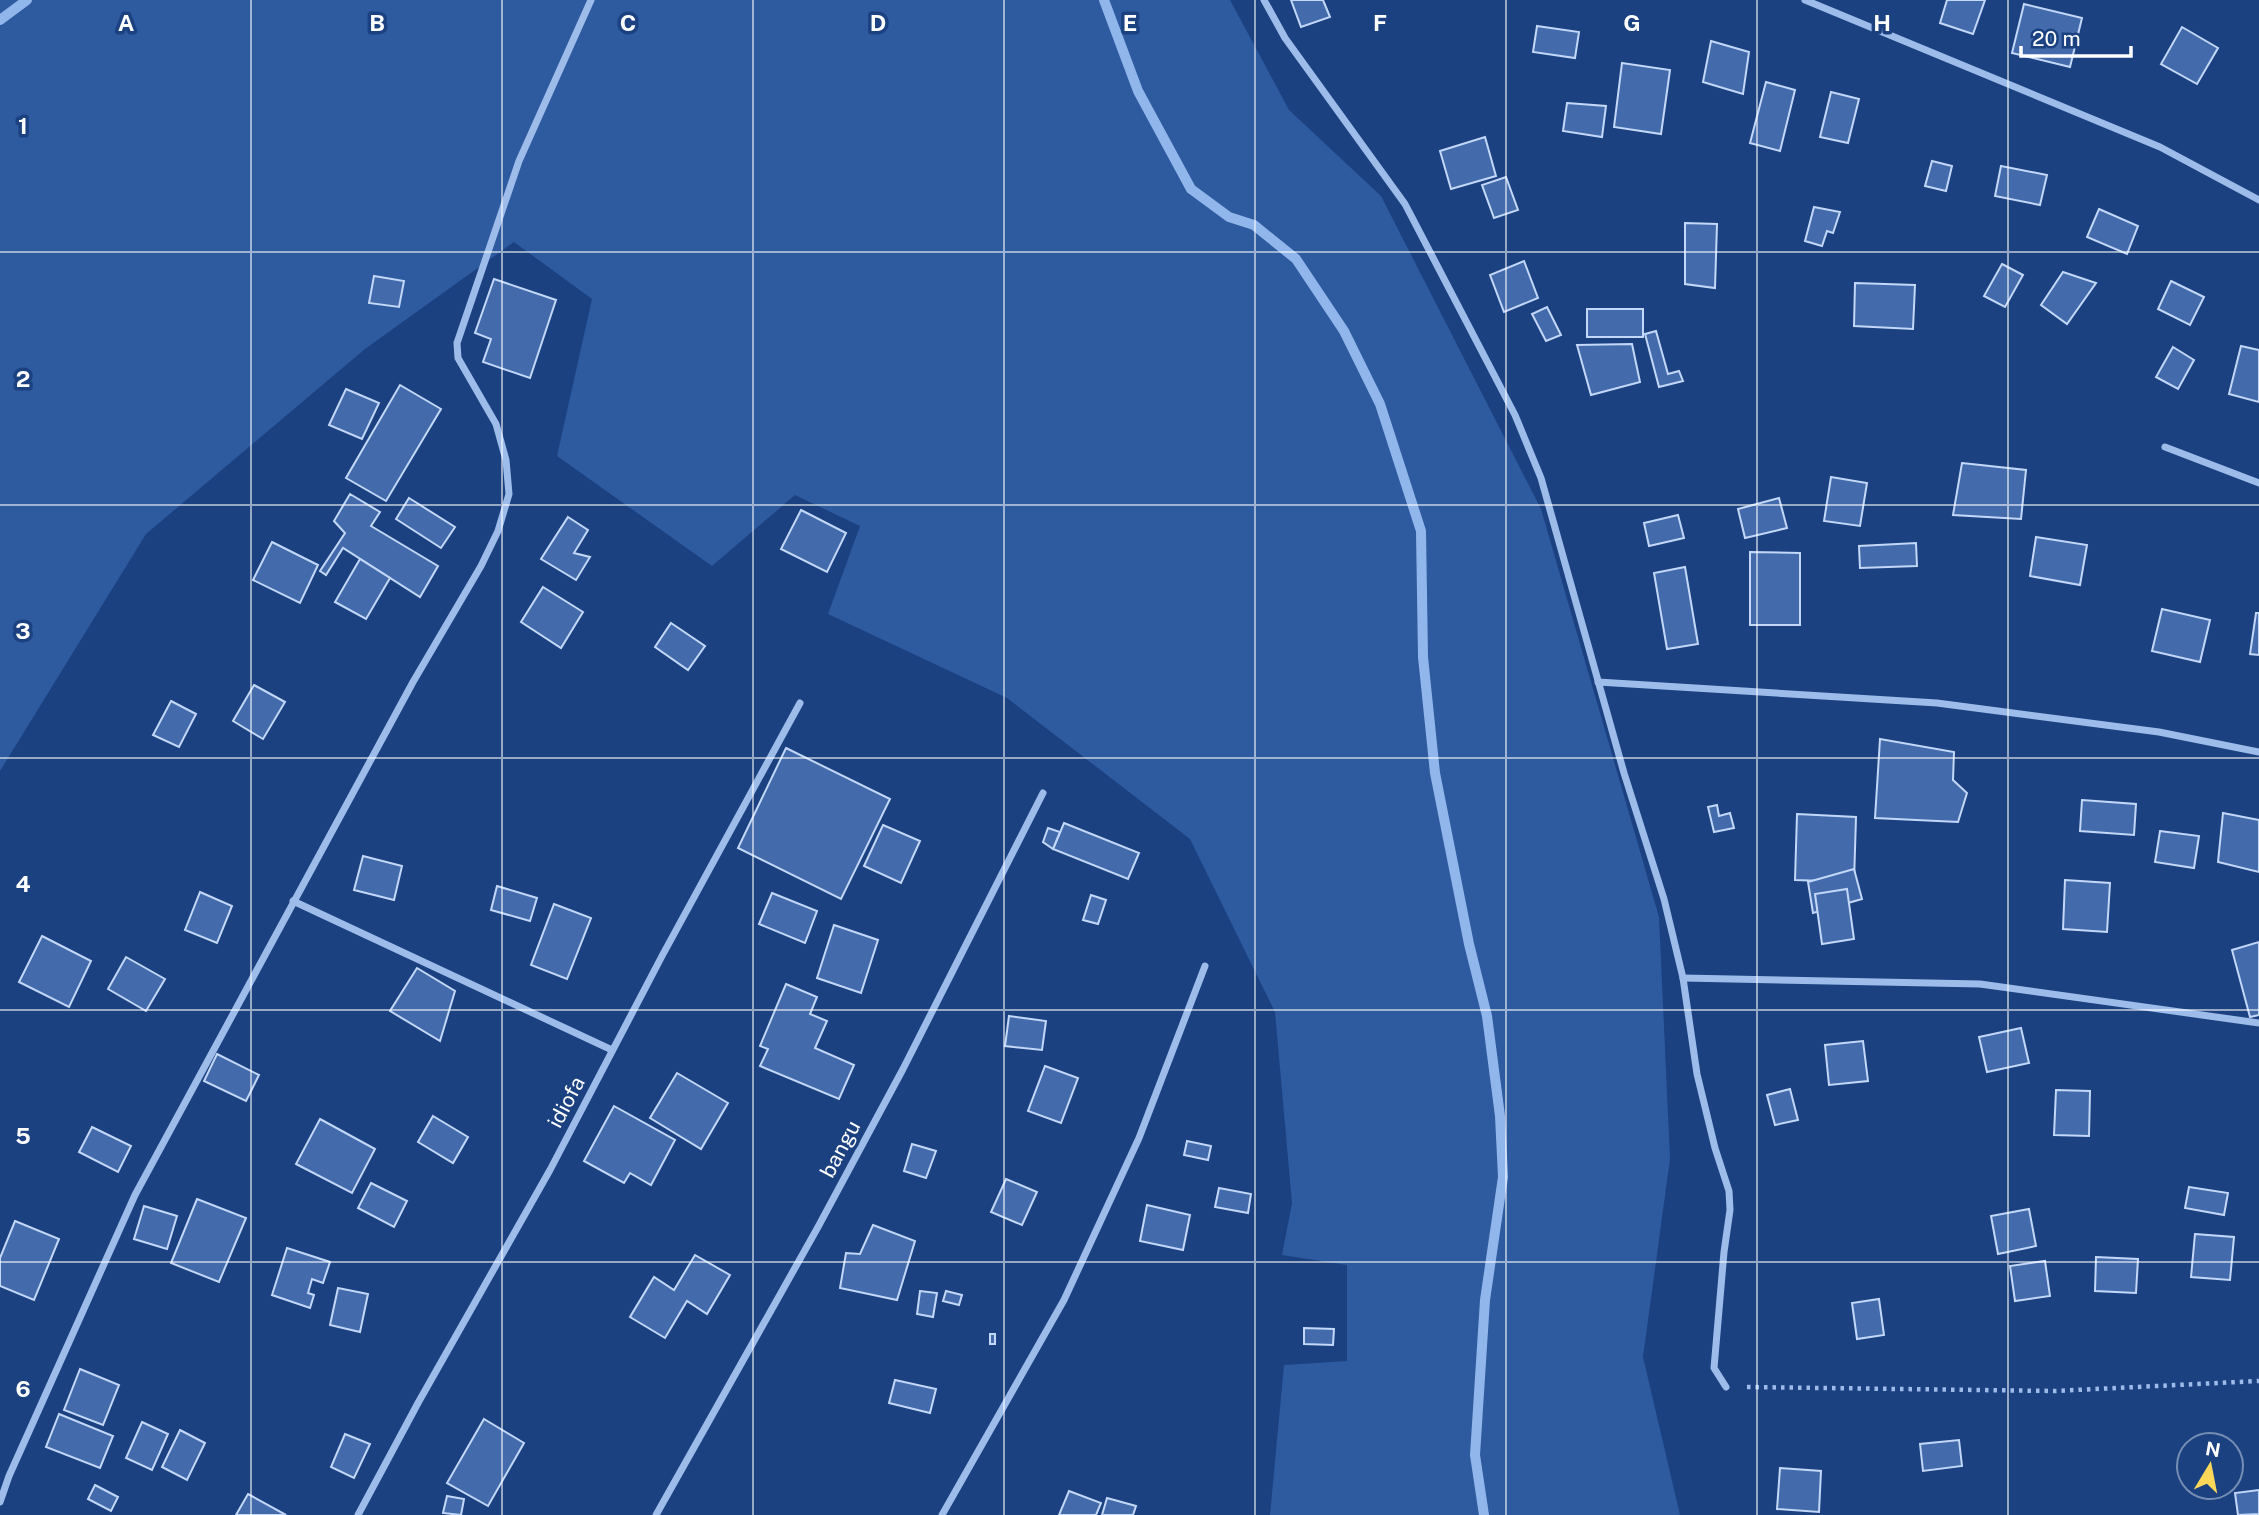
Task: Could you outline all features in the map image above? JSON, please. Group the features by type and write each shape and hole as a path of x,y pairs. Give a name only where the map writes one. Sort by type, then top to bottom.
{"street":[{"path":"0,1502 9,1476 135,1195 293,901 498,531 509,495 506,460 496,424 458,358 457,343 519,161 591,0"},
{"path":"1264,0 1285,38 1405,204 1515,415 1541,478 1598,682 1664,900 1682,978 1697,1074 1715,1148 1729,1191 1730,1210 1714,1368 1726,1387"},
{"path":"1805,0 2160,147 2259,200"},
{"path":"2165,447 2259,483"},
{"path":"1598,682 1937,703 2159,732 2259,752"},
{"name":"idiofa","path":"358,1515 550,1170 800,704"},
{"name":"bangu","path":"656,1515 871,1130 1042,793"},
{"path":"293,901 612,1050"},
{"path":"942,1515 1064,1300 1139,1138 1205,966"},
{"path":"1682,978 1980,984 2259,1023"}],"path":[{"path":"1726,1387 2055,1391 2259,1381"}],"shaded area":[{"path":"0,0 1230,0 1289,110 1381,196 1541,509 1659,917 1670,1159 1643,1357 1680,1515 1270,1515 1284,1365 1347,1361 1347,1265 1282,1255 1292,1203 1275,1012 1190,839 1007,698 828,614 860,526 795,495 712,566 557,456 592,299 514,242 365,349 146,534 0,771"}],"building":[{"path":"1291,0 1323,0 1330,17 1301,27"},
{"path":"1947,0 1985,0 1973,34 1940,23"},
{"path":"2024,4 2082,18 2070,67 2012,53"},
{"path":"1537,26 1579,32 1575,58 1533,52"},
{"path":"2182,27 2218,48 2197,84 2161,64"},
{"path":"1711,41 1749,52 1743,94 1703,82"},
{"path":"1622,63 1670,70 1661,134 1614,127"},
{"path":"1766,82 1795,90 1780,151 1750,143"},
{"path":"1831,92 1859,99 1848,143 1820,137"},
{"path":"1567,103 1606,106 1602,137 1563,131"},
{"path":"1485,137 1496,176 1451,189 1440,151"},
{"path":"1932,161 1952,166 1946,191 1925,186"},
{"path":"2001,166 2047,175 2040,205 1995,196"},
{"path":"1506,177 1518,210 1494,218 1482,185"},
{"path":"1814,207 1840,212 1833,233 1827,231 1822,246 1805,241"},
{"path":"2099,209 2138,226 2127,254 2087,237"},
{"path":"1685,223 1717,224 1715,288 1685,284"},
{"path":"1524,261 1538,298 1504,312 1490,275"},
{"path":"2002,264 2023,275 2005,307 1984,296"},
{"path":"2063,272 2096,283 2067,324 2041,305"},
{"path":"374,276 404,281 399,307 369,303"},
{"path":"494,279 556,300 530,378 483,362 491,339 475,333"},
{"path":"2171,281 2204,297 2190,325 2158,309"},
{"path":"1855,283 1915,285 1913,329 1854,326"},
{"path":"1547,307 1561,335 1546,341 1532,314"},
{"path":"1587,309 1643,309 1643,337 1587,337"},
{"path":"1656,331 1668,374 1679,371 1683,381 1659,387 1645,334"},
{"path":"1632,344 1640,382 1591,395 1577,345"},
{"path":"2241,346 2259,350 2259,402 2229,394"},
{"path":"2173,347 2194,360 2178,389 2156,377"},
{"path":"400,385 441,409 386,501 346,478"},
{"path":"346,389 379,403 362,439 329,425"},
{"path":"1962,463 2026,470 2021,519 1953,515"},
{"path":"1831,477 1867,483 1860,526 1824,521"},
{"path":"350,494 380,512 371,526 438,566 420,597 343,548 326,575 320,571 345,533 334,521"},
{"path":"409,498 455,527 441,548 396,519"},
{"path":"1779,498 1787,528 1745,538 1738,509"},
{"path":"801,510 846,533 827,572 781,549"},
{"path":"1678,515 1684,538 1649,546 1644,523"},
{"path":"568,517 588,530 574,553 590,557 576,580 541,559"},
{"path":"2036,537 2087,545 2080,585 2030,576"},
{"path":"272,542 318,565 300,603 253,580"},
{"path":"1916,543 1917,566 1860,568 1859,546"},
{"path":"1750,552 1800,553 1800,625 1750,625"},
{"path":"360,559 390,578 366,619 335,602"},
{"path":"1685,567 1698,644 1667,649 1654,573"},
{"path":"543,587 583,612 561,648 521,622"},
{"path":"2162,609 2210,620 2200,662 2152,651"},
{"path":"2256,613 2259,613 2259,655 2250,654"},
{"path":"671,623 705,646 688,670 655,647"},
{"path":"254,685 285,702 263,739 233,721"},
{"path":"171,701 196,714 179,747 153,735"},
{"path":"1880,739 1954,752 1953,780 1967,793 1958,822 1875,818"},
{"path":"786,748 890,799 841,899 738,848"},
{"path":"2082,800 2136,804 2134,835 2080,831"},
{"path":"1717,805 1719,816 1730,813 1734,828 1714,832 1708,807"},
{"path":"2223,813 2259,820 2259,872 2218,862"},
{"path":"1797,814 1856,817 1854,882 1795,880"},
{"path":"1064,823 1139,853 1128,879 1053,849"},
{"path":"883,825 920,841 901,883 864,866"},
{"path":"1048,828 1060,832 1053,849 1043,842"},
{"path":"2160,831 2199,836 2194,868 2155,862"},
{"path":"363,856 402,866 394,900 354,890"},
{"path":"1854,869 1862,899 1813,913 1808,882"},
{"path":"2065,880 2110,883 2107,932 2063,929"},
{"path":"497,886 537,898 530,921 491,910"},
{"path":"1847,889 1854,939 1822,944 1815,894"},
{"path":"200,892 232,906 217,943 185,930"},
{"path":"772,893 817,911 805,943 759,924"},
{"path":"1091,895 1106,900 1098,924 1083,920"},
{"path":"554,904 591,918 567,979 531,965"},
{"path":"834,925 878,940 861,993 817,978"},
{"path":"42,936 91,961 69,1007 19,982"},
{"path":"2259,942 2259,1015 2250,1017 2232,950"},
{"path":"126,957 165,979 146,1011 108,989"},
{"path":"417,968 455,991 440,1041 390,1011"},
{"path":"786,984 817,997 810,1014 827,1021 815,1048 854,1065 839,1099 760,1066 768,1049 760,1046"},
{"path":"1009,1016 1046,1021 1042,1050 1005,1046"},
{"path":"2021,1028 2029,1063 1987,1072 1979,1037"},
{"path":"1863,1041 1868,1081 1829,1085 1825,1045"},
{"path":"217,1054 259,1075 246,1101 204,1081"},
{"path":"1045,1066 1078,1078 1061,1123 1028,1111"},
{"path":"677,1073 728,1103 701,1149 650,1118"},
{"path":"1790,1089 1798,1120 1775,1125 1767,1095"},
{"path":"2056,1090 2090,1091 2089,1136 2054,1135"},
{"path":"614,1106 675,1140 651,1185 630,1173 624,1183 584,1161"},
{"path":"433,1116 468,1137 453,1163 418,1142"},
{"path":"320,1119 375,1149 352,1193 296,1164"},
{"path":"92,1127 131,1146 118,1172 79,1152"},
{"path":"1187,1141 1211,1146 1208,1160 1184,1155"},
{"path":"912,1144 936,1151 926,1178 904,1171"},
{"path":"1006,1179 1037,1192 1022,1225 991,1212"},
{"path":"371,1183 407,1201 394,1227 358,1208"},
{"path":"2189,1187 2228,1193 2224,1215 2185,1208"},
{"path":"1219,1188 1251,1194 1248,1213 1215,1207"},
{"path":"197,1199 246,1218 219,1282 171,1263"},
{"path":"1147,1205 1190,1215 1183,1250 1140,1241"},
{"path":"144,1206 177,1216 167,1249 134,1239"},
{"path":"2029,1209 2036,1246 1998,1254 1991,1216"},
{"path":"15,1221 59,1239 34,1300 0,1286 0,1258"},
{"path":"873,1225 915,1241 897,1300 840,1288 846,1253 860,1254"},
{"path":"2195,1234 2234,1237 2230,1280 2191,1277"},
{"path":"287,1248 330,1262 323,1283 312,1279 308,1293 314,1295 310,1308 272,1295"},
{"path":"695,1255 730,1275 707,1314 687,1301 665,1338 630,1317 654,1277 674,1290"},
{"path":"2096,1257 2138,1259 2136,1293 2095,1291"},
{"path":"2045,1261 2050,1296 2015,1301 2010,1266"},
{"path":"338,1288 368,1294 360,1332 330,1325"},
{"path":"920,1291 937,1293 933,1317 917,1314"},
{"path":"946,1291 962,1295 959,1305 943,1301"},
{"path":"1879,1299 1884,1335 1857,1339 1852,1303"},
{"path":"1304,1328 1334,1329 1333,1345 1304,1344"},
{"path":"990,1334 995,1334 995,1344 990,1344"},
{"path":"80,1369 119,1385 103,1425 64,1410"},
{"path":"895,1380 936,1389 930,1413 889,1403"},
{"path":"59,1414 113,1436 100,1468 46,1447"},
{"path":"484,1419 524,1443 488,1506 447,1483"},
{"path":"142,1422 168,1434 152,1470 126,1458"},
{"path":"180,1430 205,1443 187,1480 162,1467"},
{"path":"345,1434 370,1444 354,1478 331,1467"},
{"path":"1959,1440 1962,1466 1923,1471 1920,1444"},
{"path":"1780,1468 1821,1471 1819,1512 1777,1509"},
{"path":"95,1485 118,1497 111,1511 88,1499"},
{"path":"2259,1490 2259,1514 2238,1515 2236,1501 2245,1501 2245,1492"},
{"path":"1069,1491 1101,1503 1096,1515 1059,1515"},
{"path":"248,1494 286,1515 236,1515"},
{"path":"447,1496 464,1499 461,1515 443,1513"},
{"path":"1107,1498 1136,1506 1133,1515 1102,1515"}],"waterway":[{"path":"0,20 27,0"},
{"path":"1104,0 1138,91 1191,189 1229,217 1254,225 1296,259 1344,331 1380,404 1421,531 1423,657 1435,773 1469,944 1487,1016 1500,1116 1503,1177 1485,1300 1475,1455 1484,1515"}]}
